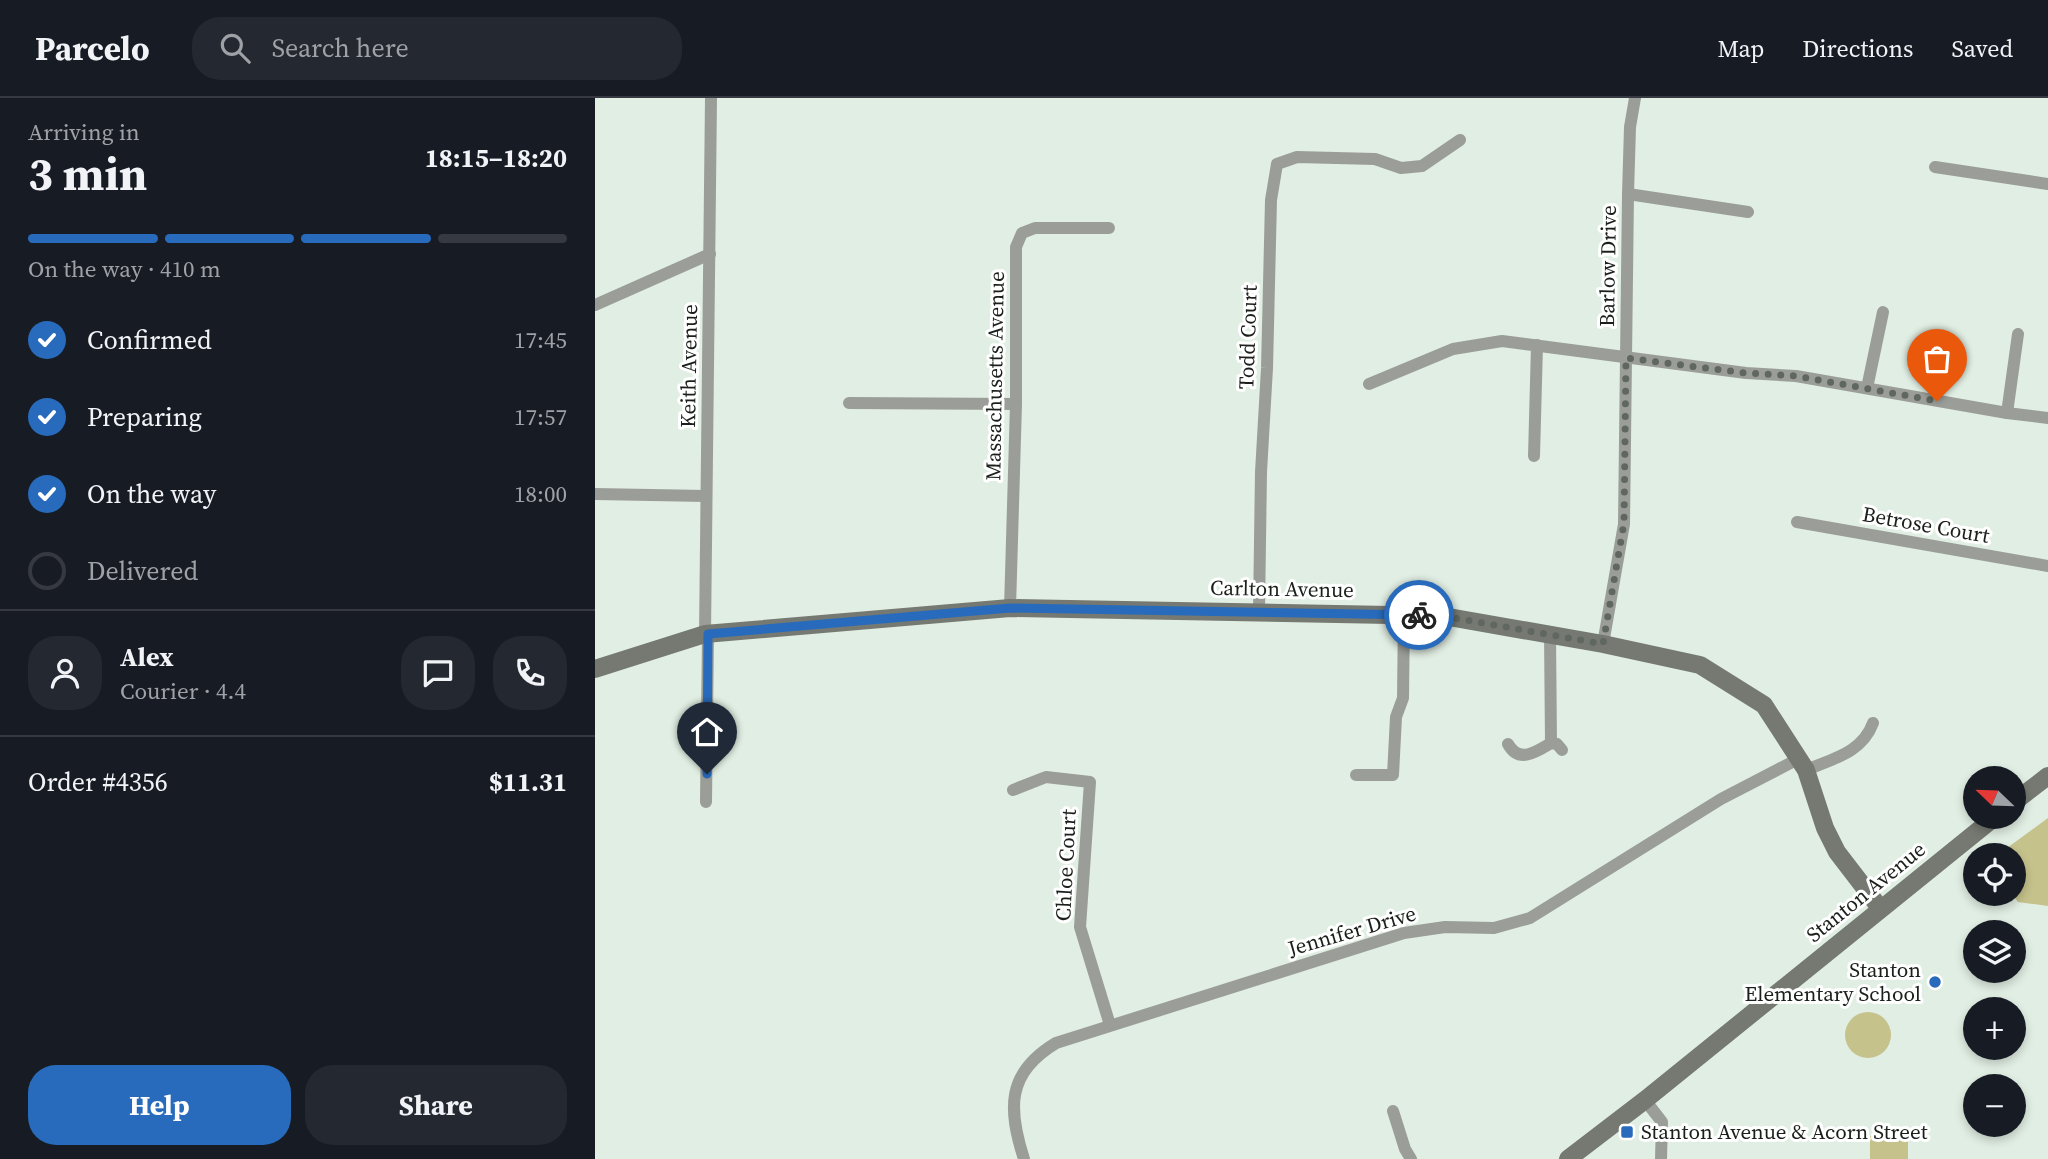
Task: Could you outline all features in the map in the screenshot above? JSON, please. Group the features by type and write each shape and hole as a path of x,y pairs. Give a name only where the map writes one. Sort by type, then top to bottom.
{"street":[{"name":"Keith Avenue","path":"706,802 706,496 711,98"},
{"name":"Barlow Drive","path":"1603,644 1624,523 1628,194 1630,127 1635,98"},
{"name":"Todd Court","path":"1259,611 1271,200 1277,164 1297,157 1375,159 1401,167 1422,166 1460,140"},
{"path":"1935,167 2048,184"},
{"path":"1628,194 1748,212"},
{"name":"Massachusetts Avenue","path":"1010,608 1016,404 1016,247 1022,233 1035,228 1109,228"},
{"path":"595,305 710,254"},
{"path":"1867,388 1883,312"},
{"path":"2007,413 2018,334"},
{"path":"1369,384 1453,349 1502,341 1746,373 1796,376 2048,418"},
{"path":"1534,456 1537,345"},
{"path":"849,403 1016,404"},
{"path":"595,494 706,496"},
{"name":"Betrose Court","path":"1797,522 2048,566"},
{"name":"Carlton Avenue","path":"595,669 706,634 1010,608 1404,614 1443,616 1551,634 1700,666 1764,705 1803,764 1825,828 1837,852 1880,908"},
{"path":"1356,775 1393,775 1396,717 1402,698 1404,614"},
{"path":"1508,744 1513,752 1520,756 1557,746 1551,634"},
{"name":"Jennifer Drive","path":"1024,1159 1013,1124 1012,1111 1016,1089 1025,1071 1038,1056 1056,1043 1404,933 1438,928 1494,928 1530,918 1729,794 1803,764 1855,749 1864,741 1873,723"},
{"path":"2027,792 2048,776"},
{"name":"Chloe Court","path":"1013,790 1045,777 1090,782 1080,927 1110,1025"},
{"name":"Stanton Avenue","path":"1567,1159 1645,1100 1979,830"},
{"path":"1645,1100 1662,1122 1661,1159"},
{"path":"1393,1111 1405,1149 1411,1159"}],"shaded area":[{"path":"2048,818 2048,906 2026,903 2026,843 2014,843"},
{"path":"1868,1012 1884,1019 1891,1035 1884,1051 1868,1058 1852,1051 1845,1035 1852,1019"},
{"path":"1870,1136 1908,1136 1908,1159 1870,1159"}],"way so far":[{"path":"1419,615 1443,616 1603,644 1624,523 1626,358 1746,373 1796,376 1937,401"}],"place":[{"name":"Stanton Elementary School","path":"1935,982"},
{"name":"Stanton Avenue & Acorn Street","path":"1627,1132"}],"route":[{"path":"707,774 708,634 1010,608 1419,615"}]}
